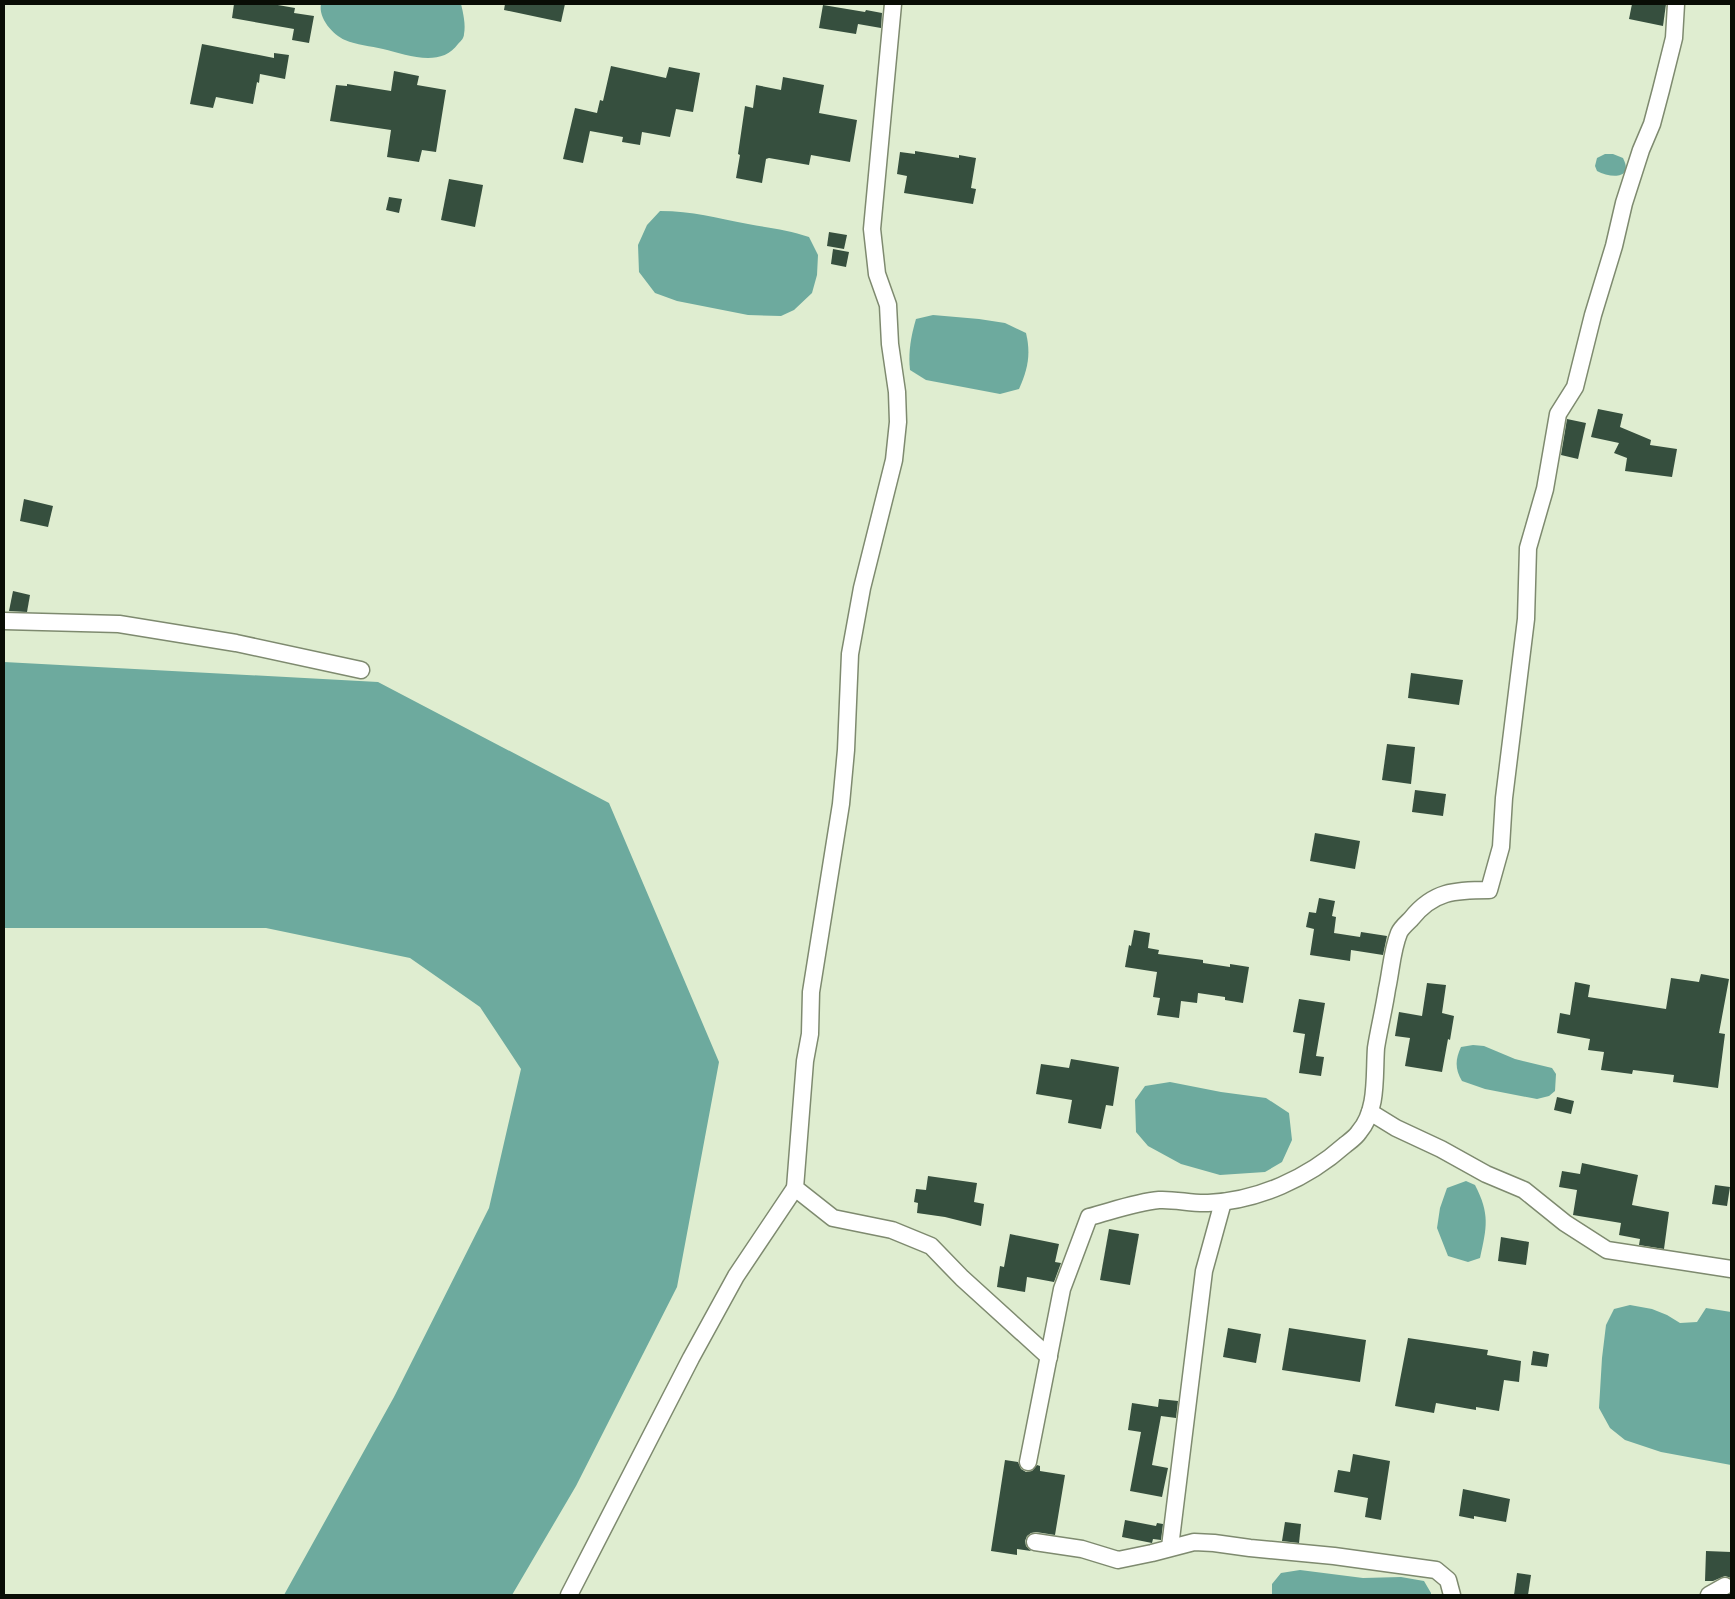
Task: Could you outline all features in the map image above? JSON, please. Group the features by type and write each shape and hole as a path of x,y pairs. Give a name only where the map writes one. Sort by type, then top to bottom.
{"street":[{"path":"569,1595 691,1358 736,1276 795,1188 805,1062 810,1034 811,992 841,804 846,750 850,654 862,588 894,460 898,422 897,392 890,344 888,305 877,274 872,229 892,4"},
{"path":"1028,1462 1062,1289 1089,1218 1124,1207 1160,1200 1207,1203 1223,1202 1253,1195 1293,1180 1314,1169 1337,1152 1360,1132 1370,1112 1376,1048 1393,958 1400,932 1416,912 1430,899 1463,890 1489,890 1501,847 1504,798 1526,619 1528,548 1544,489 1558,414 1575,387 1624,203 1641,150 1652,124 1674,38 1676,4"},
{"path":"4,621 119,624 236,643 361,670"},
{"path":"1370,1112 1396,1128 1441,1149 1486,1174 1524,1190 1564,1223 1607,1250 1731,1270"},
{"path":"795,1188 833,1218 892,1230 931,1246 962,1278 1049,1357"},
{"path":"1170,1547 1204,1272 1223,1202"},
{"path":"1035,1542 1082,1549 1118,1560 1152,1554 1170,1547 1194,1542 1334,1556 1436,1570 1448,1580 1452,1595"},
{"path":"1709,1595 1725,1586"}],"water":[{"path":"321,4 461,4 465,30 461,41 451,51 442,56 423,58 354,43 340,38 324,20"},
{"path":"1605,154 1613,154 1623,158 1626,165 1623,174 1614,176 1597,171 1595,166 1597,158"},
{"path":"660,211 704,215 809,237 818,255 817,275 812,293 794,310 781,316 748,315 677,301 655,293 639,272 638,245 647,225"},
{"path":"933,315 1005,323 1026,333 1028,361 1019,389 1000,394 926,380 910,370 910,344 916,319"},
{"path":"4,662 378,682 609,803 719,1062 677,1287 576,1486 512,1595 284,1595 394,1397 489,1208 521,1069 480,1007 410,958 266,928 4,928"},
{"path":"1484,1046 1515,1059 1552,1068 1556,1074 1555,1091 1549,1096 1537,1099 1485,1089 1462,1081 1457,1068 1458,1056 1461,1047"},
{"path":"1170,1082 1266,1098 1289,1113 1292,1140 1282,1162 1265,1172 1220,1175 1181,1164 1148,1146 1136,1132 1135,1100 1145,1086"},
{"path":"1466,1181 1475,1185 1480,1195 1486,1221 1480,1258 1468,1262 1448,1256 1437,1228 1440,1208 1447,1188"},
{"path":"1630,1305 1652,1309 1680,1323 1697,1322 1706,1308 1731,1312 1731,1465 1661,1452 1625,1440 1610,1428 1599,1408 1606,1325 1614,1309"},
{"path":"1300,1570 1363,1578 1401,1577 1424,1581 1431,1595 1272,1595 1272,1584 1281,1573"}],"building":[{"path":"234,4 272,4 295,8 294,13 314,16 309,43 292,40 294,29 232,18"},
{"path":"505,4 565,4 561,22 504,10"},
{"path":"1632,4 1666,4 1663,26 1629,19"},
{"path":"823,5 882,13 881,28 858,24 856,34 819,28"},
{"path":"202,44 274,58 274,53 289,55 285,79 260,74 253,104 216,97 213,108 190,104"},
{"path":"611,66 666,78 669,67 700,73 693,112 676,109 670,137 642,132 640,145 622,142 623,137 590,131 583,163 563,159 575,108 597,113 600,100 603,101"},
{"path":"394,71 419,76 417,85 446,90 436,152 422,150 419,162 387,157 391,130 330,121 336,85 347,86 347,84 391,91"},
{"path":"783,77 824,85 819,113 857,120 850,162 811,155 809,165 769,158 766,159 762,183 736,178 745,106 753,108 756,85 781,90"},
{"path":"915,151 959,158 959,155 976,158 971,188 976,189 973,204 904,193 907,176 897,174 900,152 915,154"},
{"path":"449,179 483,185 475,227 441,220"},
{"path":"389,197 402,199 399,213 386,210"},
{"path":"829,232 847,235 844,249 827,246"},
{"path":"833,249 849,252 846,267 831,264"},
{"path":"1598,409 1623,414 1620,427 1651,440 1650,445 1677,449 1672,477 1625,471 1627,458 1614,453 1619,443 1591,437"},
{"path":"1567,419 1586,423 1578,459 1561,455"},
{"path":"24,499 53,506 48,527 20,521"},
{"path":"13,591 30,595 27,612 9,611"},
{"path":"1411,673 1463,680 1459,705 1408,698"},
{"path":"1387,744 1415,747 1411,784 1382,780"},
{"path":"1415,790 1446,794 1443,816 1412,812"},
{"path":"1315,833 1360,841 1355,869 1310,861"},
{"path":"1319,898 1335,901 1332,916 1336,917 1334,933 1360,937 1361,932 1387,936 1383,955 1351,950 1350,961 1310,955 1314,929 1306,927 1309,912 1316,913"},
{"path":"1134,930 1150,933 1148,948 1159,950 1158,954 1203,960 1203,963 1230,967 1230,964 1249,967 1243,1003 1225,1000 1225,997 1198,993 1197,1003 1181,1001 1179,1018 1157,1015 1160,998 1153,997 1157,972 1125,967"},
{"path":"1701,974 1729,979 1719,1033 1725,1034 1718,1088 1673,1082 1674,1075 1633,1070 1632,1074 1601,1070 1604,1052 1588,1050 1590,1039 1557,1033 1560,1013 1570,1015 1575,982 1590,985 1588,997 1666,1009 1671,978 1699,982"},
{"path":"1427,983 1446,985 1442,1013 1454,1016 1442,1072 1405,1066 1410,1038 1395,1036 1399,1012 1422,1016"},
{"path":"1299,999 1325,1003 1316,1056 1324,1057 1321,1076 1299,1073 1305,1034 1293,1032"},
{"path":"1071,1059 1119,1067 1113,1106 1106,1105 1101,1129 1068,1123 1072,1100 1036,1094 1041,1064 1069,1068"},
{"path":"1557,1097 1574,1101 1571,1114 1554,1110"},
{"path":"1582,1163 1638,1175 1632,1205 1669,1212 1664,1249 1639,1245 1640,1239 1619,1235 1621,1223 1573,1215 1577,1190 1559,1187 1562,1171 1580,1174"},
{"path":"928,1176 977,1183 974,1202 984,1204 981,1226 945,1217 917,1213 918,1203 914,1202 916,1189 926,1190"},
{"path":"1715,1185 1730,1187 1727,1206 1712,1204"},
{"path":"1109,1229 1139,1234 1130,1285 1100,1280"},
{"path":"1010,1234 1059,1244 1055,1262 1061,1263 1054,1282 1027,1277 1025,1292 997,1287 1000,1266 1004,1267"},
{"path":"1501,1237 1529,1242 1526,1265 1498,1261"},
{"path":"1228,1328 1261,1334 1256,1363 1223,1357"},
{"path":"1289,1328 1366,1340 1360,1382 1282,1370"},
{"path":"1408,1338 1488,1350 1487,1355 1521,1361 1519,1382 1504,1380 1499,1411 1476,1407 1476,1410 1436,1403 1434,1413 1395,1406"},
{"path":"1533,1351 1549,1354 1547,1367 1531,1365"},
{"path":"1159,1399 1178,1401 1176,1418 1161,1416 1152,1465 1168,1468 1162,1497 1130,1491 1141,1432 1128,1430 1132,1403 1158,1407"},
{"path":"1353,1454 1390,1461 1381,1520 1365,1517 1368,1498 1334,1492 1338,1470 1350,1472"},
{"path":"1005,1460 1018,1462 1021,1469 1026,1472 1032,1471 1037,1465 1040,1466 1040,1471 1065,1475 1055,1535 1031,1533 1025,1541 1026,1546 1031,1551 1017,1549 1017,1555 991,1551"},
{"path":"1463,1489 1510,1499 1506,1522 1474,1516 1474,1519 1459,1516"},
{"path":"1125,1520 1156,1526 1157,1523 1163,1524 1161,1540 1153,1539 1152,1543 1122,1537"},
{"path":"1285,1522 1301,1524 1299,1543 1282,1541"},
{"path":"1706,1551 1731,1552 1731,1578 1725,1576 1713,1581 1705,1581"},
{"path":"1517,1573 1531,1575 1528,1595 1514,1595"}]}
